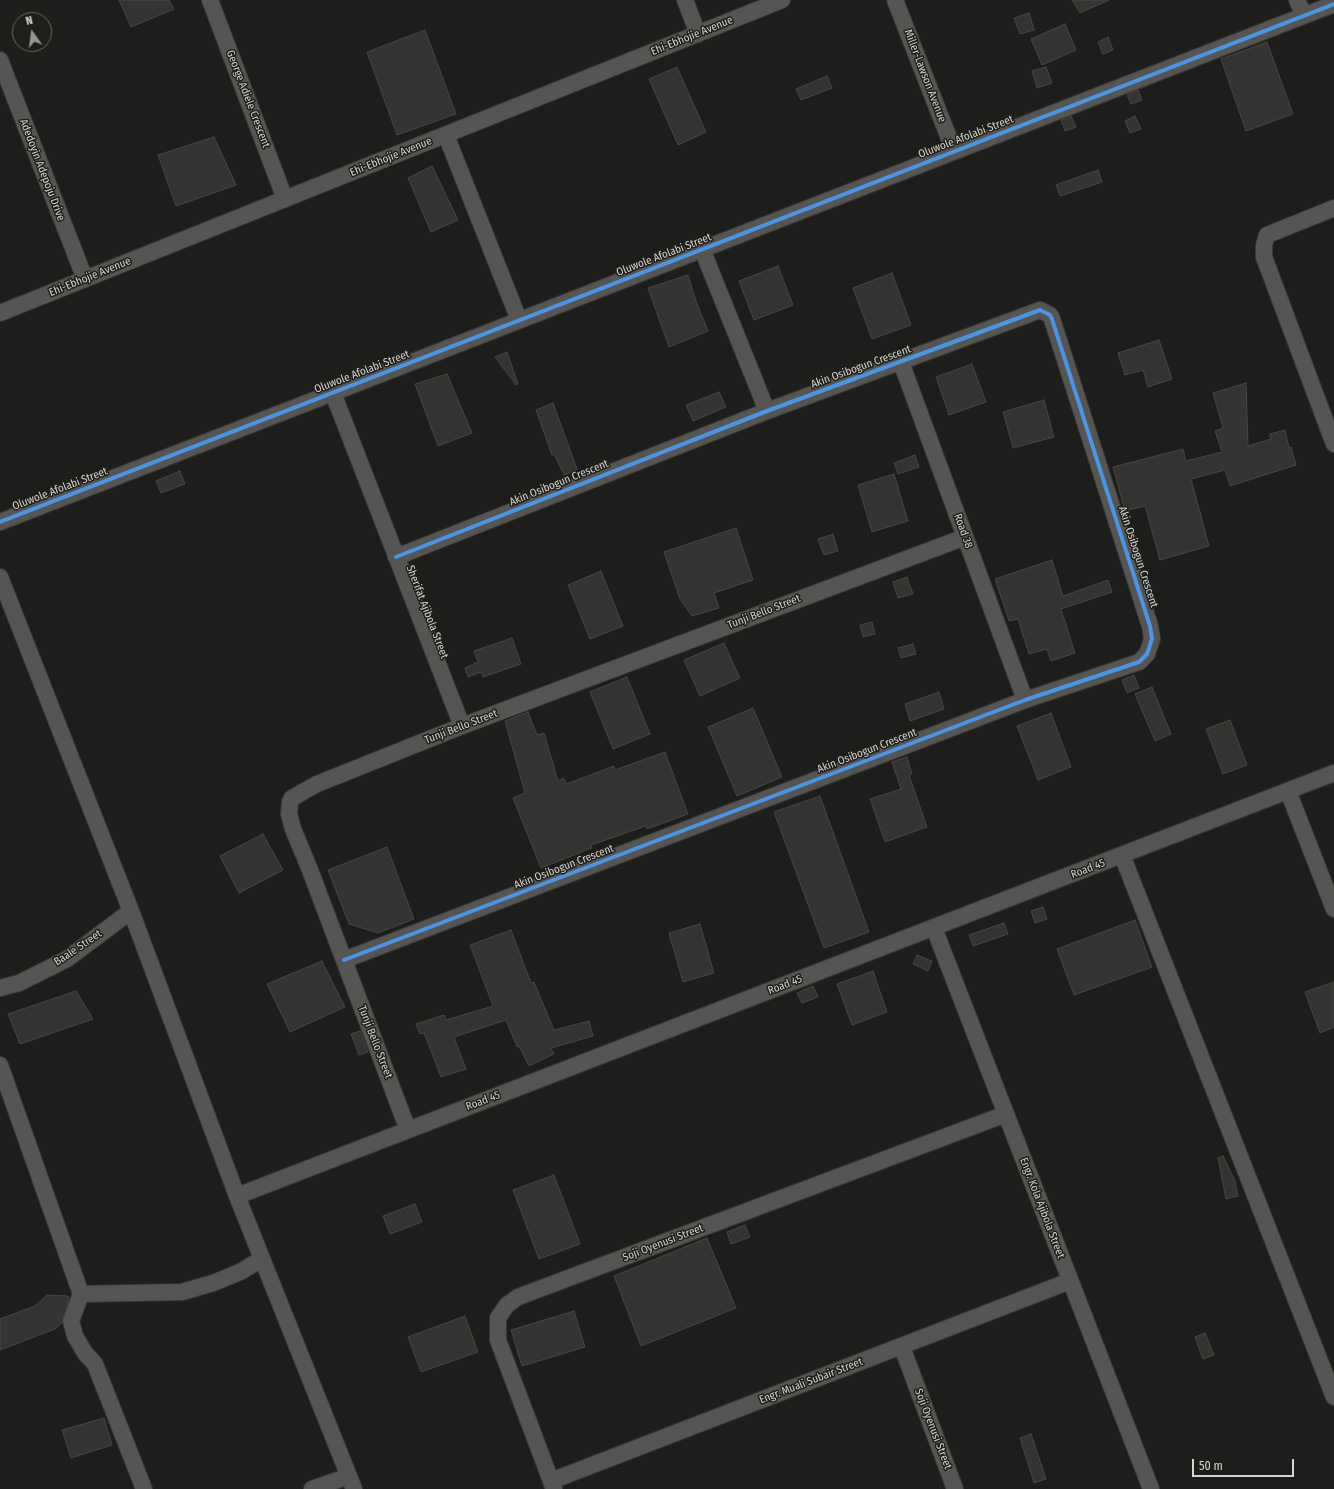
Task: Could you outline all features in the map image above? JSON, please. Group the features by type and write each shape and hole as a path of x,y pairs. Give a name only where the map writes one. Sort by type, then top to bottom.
{"street":[{"name":"George Adiele Crescent","path":"210,0 285,199"},
{"path":"685,0 698,34"},
{"name":"Ehi-Ebhojie Avenue","path":"0,313 782,0"},
{"name":"Miller-Lawson Avenue","path":"895,0 954,151"},
{"path":"1297,0 1304,15"},
{"name":"Oluwole Afolabi Street","path":"0,522 1334,4"},
{"name":"Adedoyin Adepoju Drive","path":"0,60 85,279"},
{"path":"446,135 519,320"},
{"path":"1334,208 1267,235 1264,245 1264,257 1334,444"},
{"path":"702,249 767,411"},
{"name":"Akin Osibogun Crescent","path":"344,960 1025,700 1139,662 1147,654 1152,639 1150,626 1052,319 1046,312 1034,311 767,411 396,557"},
{"name":"Road 38","path":"901,362 1025,700"},
{"name":"Sherifat Ajibola Street","path":"333,393 462,726"},
{"name":"Tunji Bello Street","path":"408,1130 293,829 289,814 290,802 297,794 317,784 462,726 965,536"},
{"path":"0,577 131,911 237,1196 352,1482 312,1489"},
{"name":"Road 45","path":"237,1196 1334,773"},
{"path":"1288,791 1334,909"},
{"path":"1122,855 1334,1397"},
{"name":"Baale Street","path":"0,988 18,983 67,959 131,911"},
{"name":"Engr. Kola Ajibola Street","path":"934,928 1151,1489"},
{"path":"0,1065 81,1294 71,1321 75,1336 85,1353 96,1364 144,1489"},
{"name":"Soji Oyenusi Street","path":"553,1485 498,1340 498,1318 507,1306 518,1297 1006,1114"},
{"path":"81,1294 105,1292 147,1294 182,1292 213,1283 240,1272 262,1259"},
{"name":"Engr. Muali Subair Street","path":"553,1485 1070,1281"},
{"name":"Soji Oyenusi Street","path":"902,1347 955,1489"}],"building":[{"path":"119,0 169,0 174,9 131,27"},
{"path":"1072,0 1109,0 1080,13"},
{"path":"1029,13 1034,30 1020,34 1014,18"},
{"path":"1065,24 1076,50 1042,65 1031,39"},
{"path":"425,30 456,114 397,135 367,52"},
{"path":"1108,37 1113,50 1103,54 1098,42"},
{"path":"1267,42 1293,114 1246,131 1221,59"},
{"path":"677,67 706,132 678,145 649,79"},
{"path":"1046,67 1052,83 1037,88 1032,71"},
{"path":"827,76 832,88 801,100 796,89"},
{"path":"1138,90 1142,100 1131,104 1127,95"},
{"path":"1071,116 1076,127 1065,131 1061,120"},
{"path":"1135,116 1141,129 1130,133 1125,121"},
{"path":"214,137 236,185 176,206 158,155"},
{"path":"432,166 458,220 431,232 408,178"},
{"path":"1098,170 1102,182 1060,196 1056,185"},
{"path":"778,266 793,305 754,320 739,281"},
{"path":"892,273 911,325 872,339 853,288"},
{"path":"688,275 697,304 708,331 669,347 648,288"},
{"path":"1159,340 1172,379 1148,387 1143,370 1125,375 1118,353"},
{"path":"507,352 518,384 516,385 495,357"},
{"path":"972,364 986,402 949,415 936,377"},
{"path":"447,374 472,433 438,446 415,384"},
{"path":"1246,383 1248,446 1271,439 1270,434 1285,430 1289,448 1291,447 1296,465 1230,486 1225,470 1191,479 1209,546 1160,560 1145,506 1125,511 1113,467 1183,449 1186,461 1222,452 1215,431 1223,428 1213,393"},
{"path":"719,392 726,407 693,421 686,405"},
{"path":"1044,400 1054,437 1013,448 1003,412"},
{"path":"553,403 577,469 564,475 554,454 552,455 536,410"},
{"path":"915,455 919,467 898,474 894,463"},
{"path":"180,471 185,484 161,493 156,481"},
{"path":"894,474 908,521 872,532 858,485"},
{"path":"736,528 753,580 714,593 719,608 692,616 680,599 664,552"},
{"path":"833,534 838,551 824,555 818,539"},
{"path":"1052,560 1063,596 1108,580 1112,592 1061,609 1075,653 1051,661 1047,649 1029,654 1018,619 1009,621 995,579"},
{"path":"601,571 623,626 590,639 568,585"},
{"path":"907,577 913,594 898,598 893,582"},
{"path":"872,622 875,634 863,637 860,625"},
{"path":"512,638 521,664 483,677 481,672 468,677 465,668 478,662 474,651"},
{"path":"724,643 740,678 700,696 684,660"},
{"path":"913,644 916,654 901,658 898,648"},
{"path":"1134,675 1139,688 1127,693 1122,680"},
{"path":"627,677 650,734 613,749 590,692"},
{"path":"1152,687 1171,734 1155,741 1135,694"},
{"path":"939,692 944,709 910,721 905,704"},
{"path":"753,708 782,777 737,796 708,727"},
{"path":"528,712 537,735 544,733 558,781 564,778 566,784 614,766 615,770 665,752 688,814 647,829 646,826 591,845 592,848 541,868 513,798 525,793 505,721"},
{"path":"1051,713 1071,767 1038,780 1017,726"},
{"path":"1230,720 1247,765 1223,774 1206,729"},
{"path":"907,757 912,774 909,775 927,827 885,842 870,799 901,789 892,762"},
{"path":"820,796 869,932 824,948 774,812"},
{"path":"263,834 283,870 239,893 220,856"},
{"path":"387,847 414,919 378,933 349,924 328,870"},
{"path":"1043,907 1047,919 1035,923 1031,911"},
{"path":"1135,920 1152,967 1074,995 1057,949"},
{"path":"1004,923 1008,934 973,946 969,935"},
{"path":"700,924 714,973 683,982 669,933"},
{"path":"511,930 531,983 534,982 554,1030 589,1021 593,1036 551,1048 554,1054 529,1066 519,1046 517,1047 506,1020 454,1037 466,1069 441,1077 424,1033 420,1034 416,1024 444,1015 446,1020 493,1006 470,945"},
{"path":"917,955 932,961 928,971 913,964"},
{"path":"322,961 345,1007 290,1032 267,984"},
{"path":"873,971 887,1012 852,1025 837,984"},
{"path":"1334,982 1334,1027 1320,1033 1305,992"},
{"path":"813,986 818,997 802,1003 797,993"},
{"path":"76,991 93,1019 20,1044 8,1014"},
{"path":"360,1031 368,1052 359,1055 351,1034"},
{"path":"1223,1156 1235,1181 1238,1196 1226,1199 1218,1158"},
{"path":"554,1175 580,1244 539,1259 513,1190"},
{"path":"415,1204 422,1222 390,1234 383,1216"},
{"path":"745,1225 750,1237 731,1244 727,1232"},
{"path":"707,1238 736,1308 641,1346 614,1276"},
{"path":"47,1295 68,1296 69,1299 62,1323 55,1329 0,1350 0,1319 35,1306"},
{"path":"574,1311 585,1347 522,1366 511,1330"},
{"path":"465,1316 478,1352 421,1372 408,1337"},
{"path":"1205,1333 1214,1355 1203,1359 1195,1337"},
{"path":"104,1418 112,1445 71,1458 62,1430"},
{"path":"1031,1434 1046,1479 1034,1483 1020,1438"}],"cycle path":[{"path":"0,522 1334,4"},
{"path":"344,960 1025,700 1139,662 1147,654 1152,639 1150,626 1052,319 1050,315 1040,310 767,411 396,557"}]}
